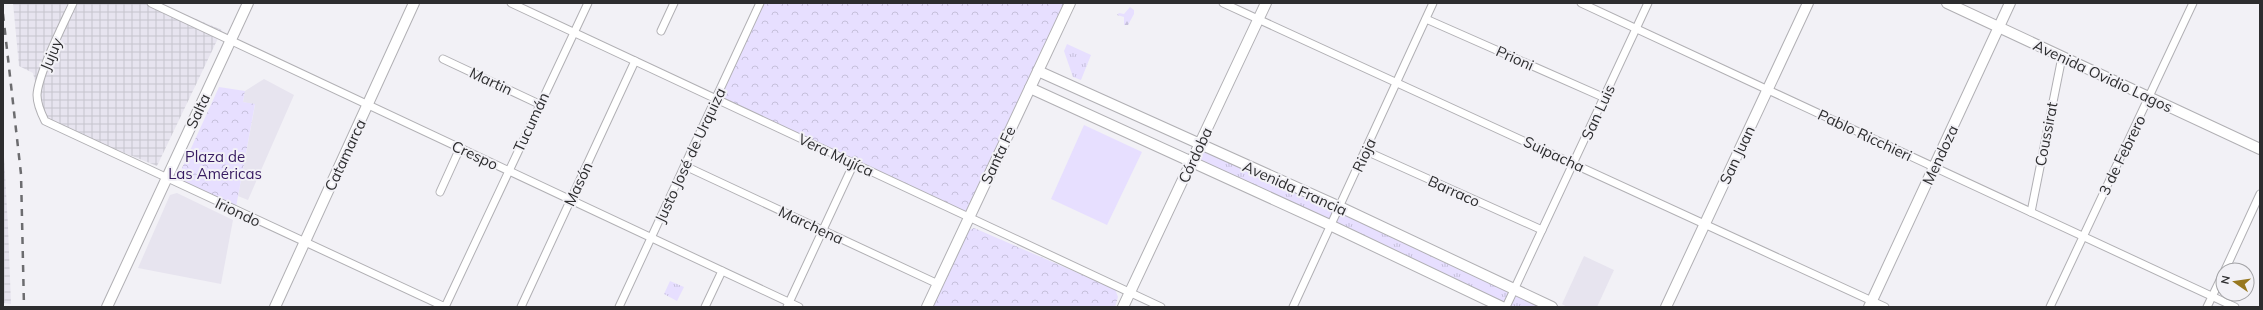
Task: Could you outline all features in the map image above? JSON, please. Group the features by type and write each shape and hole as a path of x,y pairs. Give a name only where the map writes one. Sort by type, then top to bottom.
{"main road":[{"name":"Salta","path":"107,307 248,3"},
{"name":"Catamarca","path":"275,307 369,105 414,3"},
{"name":"Santa Fe","path":"927,307 1070,3"},
{"name":"Córdoba","path":"1123,307 1266,3"},
{"name":"San Juan","path":"1666,307 1808,3"},
{"name":"Avenida Ovidio Lagos","path":"1947,3 2260,149"},
{"name":"Mendoza","path":"1871,304 2010,3"},
{"name":"Avenida Francia","path":"1038,71 1199,145 1340,207 1552,307"},
{"name":"Avenida Francia","path":"1030,88 1332,226 1502,307"}],"street":[{"name":"Jujuy","path":"39,108 37,95 40,80 72,3"},
{"name":"Crespo","path":"151,3 722,271 788,305 799,307"},
{"name":"Vera Mujíca","path":"511,3 1161,307"},
{"name":"Tucumán","path":"445,307 573,32 588,3"},
{"path":"661,31 674,3"},
{"name":"Justo José de Urquiza","path":"618,307 760,3"},
{"name":"Suipacha","path":"1223,3 1575,163 1871,304 1885,307"},
{"name":"Rioja","path":"1293,307 1332,226 1433,3"},
{"name":"Pablo Ricchieri","path":"1581,3 2235,307"},
{"name":"San Luis","path":"1506,307 1575,163 1648,3"},
{"name":"3 de Febrero","path":"2050,307 2193,3"},
{"name":"Prioni","path":"1426,19 1605,98"},
{"name":"Coussirat","path":"2031,212 2062,56"},
{"name":"Martin","path":"443,59 540,104"},
{"name":"Masón","path":"521,307 635,61"},
{"name":"Iriondo","path":"39,108 45,121 166,179 445,307"},
{"path":"440,192 460,148"},
{"name":"Barraco","path":"1366,151 1542,230"},
{"path":"788,305 854,163"},
{"name":"Marchena","path":"685,166 938,284"},
{"path":"2229,262 2260,194"},
{"path":"705,307 722,271"},
{"path":"2208,307 2215,290"}],"shaded area":[{"path":"13,3 158,3 222,30 157,166 45,121 33,73 19,66"},
{"path":"264,79 294,95 248,200 238,196 255,105 243,102 245,91"},
{"path":"3,139 8,227 11,304 3,303"},
{"path":"177,193 233,220 221,284 138,268 170,195"},
{"path":"1584,256 1614,270 1597,307 1567,307 1562,304"}],"green space":[{"path":"760,3 1070,3 969,217 716,99"},
{"path":"1130,7 1134,10 1134,14 1128,25 1124,25 1124,17 1117,15 1119,13 1124,14"},
{"path":"1067,44 1091,55 1081,80 1073,77 1064,51"},
{"name":"Plaza de Las Américas","path":"219,87 245,91 243,102 255,104 236,207 177,179"},
{"path":"1084,125 1142,152 1107,225 1051,199"},
{"path":"1199,145 1552,307 1502,307 1191,162"},
{"path":"974,228 1115,289 1118,297 1115,307 931,307 967,231"},
{"path":"670,281 684,287 677,301 664,294"}],"railway":[{"path":"3,14 21,174 24,307"}]}
